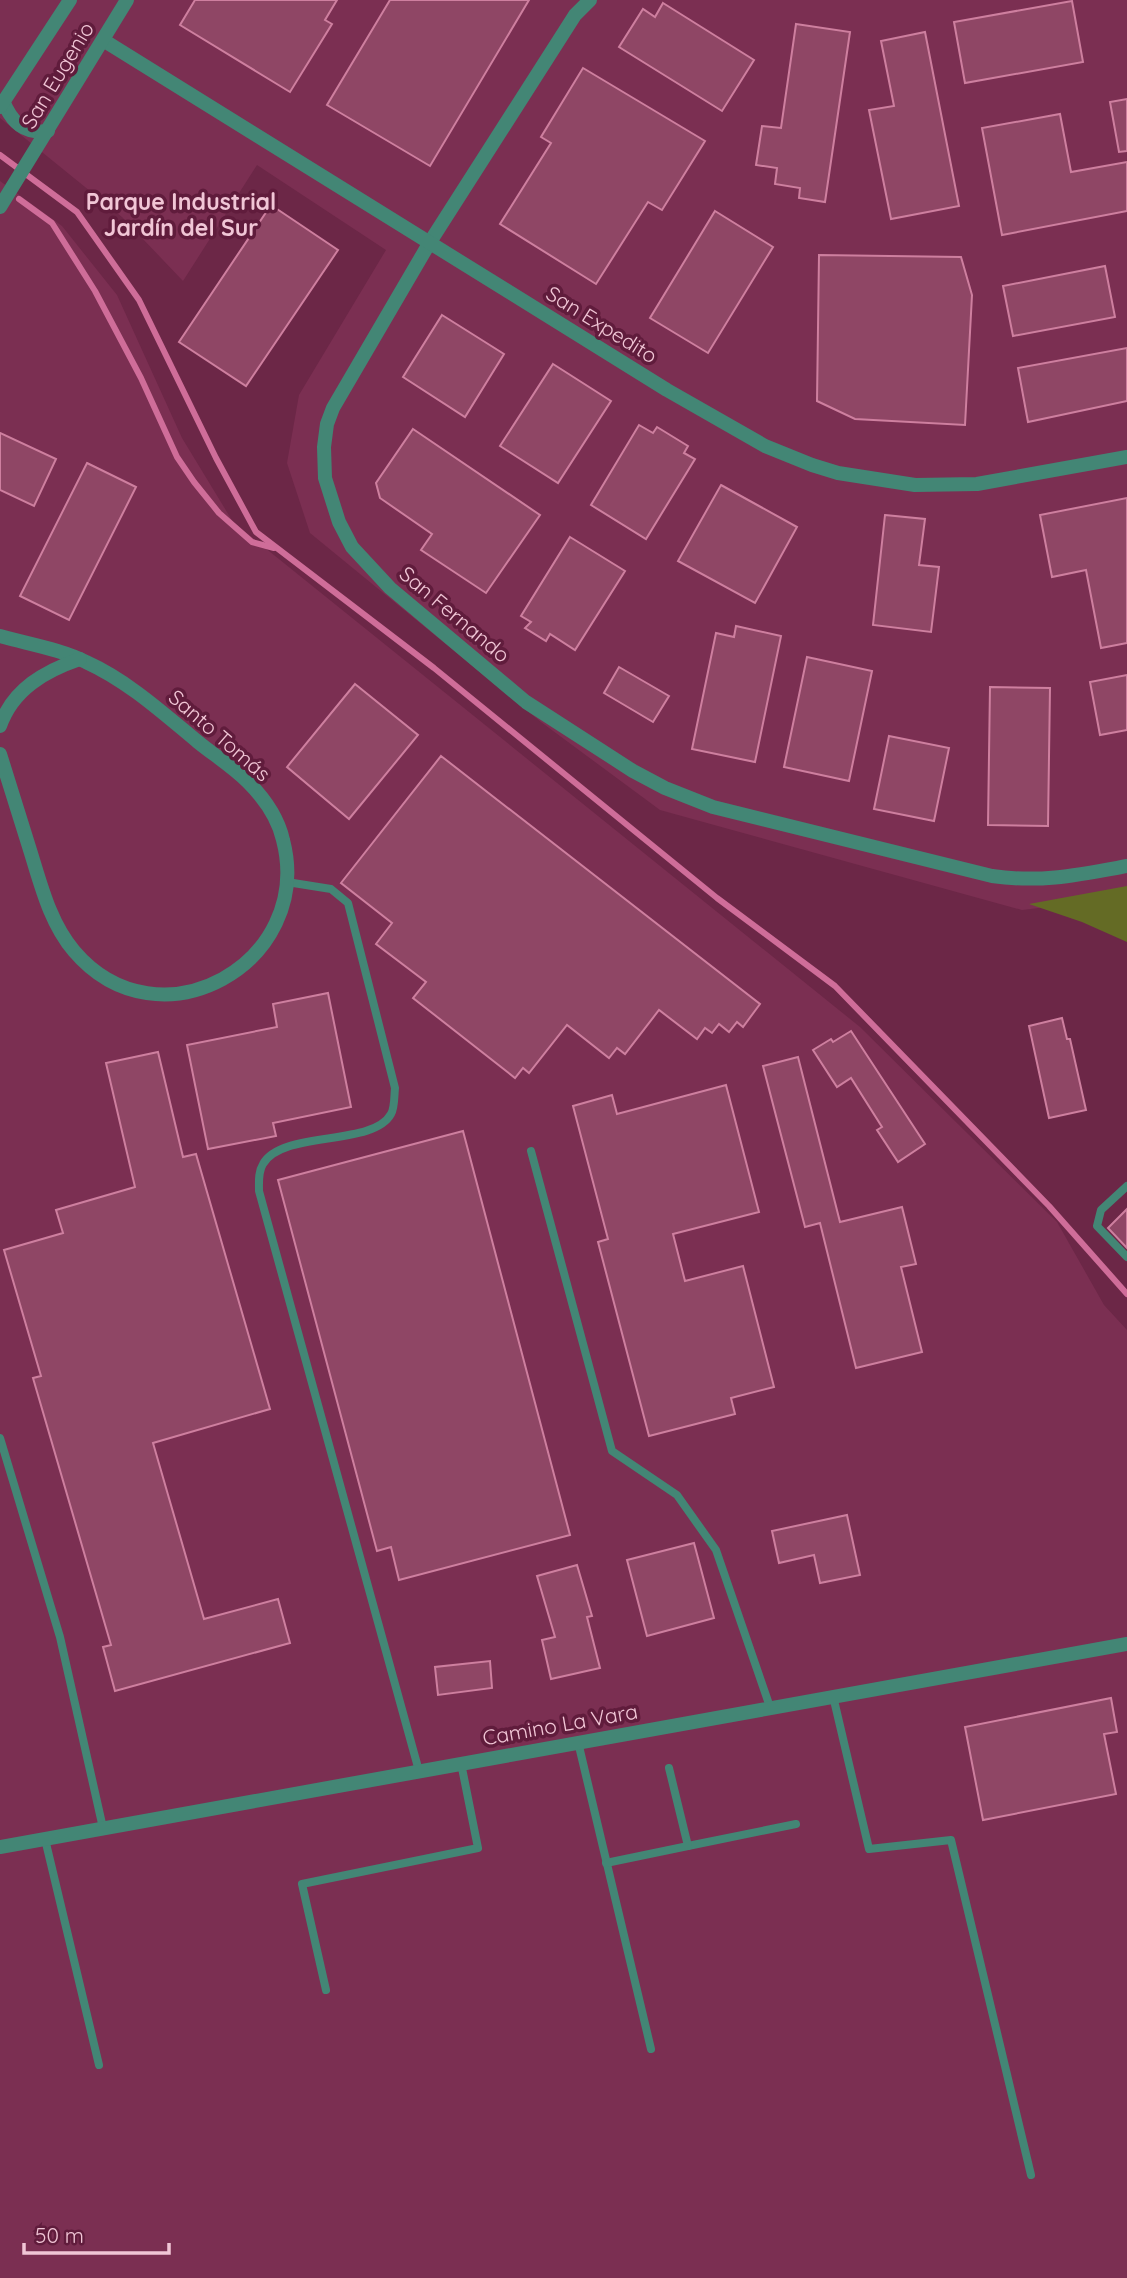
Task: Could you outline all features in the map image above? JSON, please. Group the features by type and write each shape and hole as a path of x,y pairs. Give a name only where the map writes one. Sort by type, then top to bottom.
{"street":[{"name":"San Eugenio","path":"1,104 70,0"},
{"name":"San Eugenio","path":"0,207 127,0"},
{"name":"San Fernando","path":"590,0 575,15 430,242 333,408 327,424 324,447 325,478 339,522 352,547 390,588 526,702 633,771 665,788 734,814 992,876 1056,879 1127,866"},
{"name":"San Expedito","path":"103,40 738,433 813,466 915,485 959,485 1009,480 1127,457"},
{"path":"1,104 18,125 34,133 48,131"},
{"name":"Santo Tomás","path":"0,636 80,659 132,689 247,781 279,825 287,857 287,882 276,923 261,947 220,983 185,993 141,993 106,979 89,967 75,953 55,924 0,754"},
{"path":"0,726 17,697 38,677 80,659"},
{"name":"Camino La Vara","path":"0,1847 1127,1644"}],"lane":[{"path":"287,882 324,886 338,892 348,903 394,1088 392,1112 385,1122 371,1129 280,1149 266,1159 261,1167 259,1191 419,1771"},
{"path":"531,1151 612,1451 677,1495 716,1550 770,1707"},
{"path":"1127,1186 1101,1210 1097,1226 1127,1257"},
{"path":"0,1438 60,1637 103,1828"},
{"path":"833,1696 869,1849 951,1840 1031,2175"},
{"path":"578,1742 651,2049"},
{"path":"327,1990 302,1884 478,1847 461,1763"},
{"path":"668,1768 688,1846"},
{"path":"606,1863 796,1824"},
{"path":"45,1839 99,2065"}],"shaded area":[{"path":"0,0 1127,0 1127,894 1022,910 660,810 541,722 310,533 287,463 299,395 386,250 257,165 183,281 122,217 0,118"},
{"path":"0,181 62,226 117,295 182,438 233,522 860,1027 1057,1222 1104,1305 1127,1330 1127,2278 0,2278"}],"green space":[{"path":"1127,886 1127,942 1082,922 1029,904"}],"building":[{"path":"195,0 337,0 325,20 332,24 290,92 180,25"},
{"path":"390,0 529,0 430,166 327,105"},
{"path":"1072,1 1083,62 965,83 954,22"},
{"path":"663,3 754,60 722,111 619,47 643,9 655,17"},
{"path":"796,24 850,32 825,202 799,198 800,188 775,184 777,168 756,165 762,126 781,128"},
{"path":"925,32 959,206 891,219 869,110 894,106 881,41"},
{"path":"583,68 705,141 662,210 648,202 596,284 500,224 551,143 541,137"},
{"path":"1127,99 1127,151 1119,152 1110,102"},
{"path":"1060,114 1071,172 1127,162 1127,211 1002,235 982,128"},
{"path":"271,205 338,250 246,386 179,342"},
{"path":"715,211 773,247 708,353 650,318"},
{"path":"819,255 961,257 972,295 965,425 855,419 817,401"},
{"path":"1105,266 1115,317 1013,336 1003,286"},
{"path":"442,315 504,354 465,417 403,377"},
{"path":"1127,348 1127,401 1028,422 1018,368"},
{"path":"553,364 611,401 558,483 500,446"},
{"path":"639,425 653,433 657,427 688,446 684,453 695,459 646,539 591,505"},
{"path":"413,429 540,515 486,593 421,550 432,534 380,498 376,483"},
{"path":"0,433 56,459 34,506 0,490"},
{"path":"87,463 136,487 69,620 20,596"},
{"path":"721,485 797,527 755,603 678,561"},
{"path":"1127,498 1127,643 1101,648 1086,570 1052,577 1040,515"},
{"path":"885,515 925,519 919,565 939,567 931,632 873,625"},
{"path":"570,537 625,571 575,650 550,634 546,641 525,628 531,622 521,616"},
{"path":"736,626 781,636 755,762 692,749 716,633 734,637"},
{"path":"807,657 872,671 849,781 784,767"},
{"path":"619,667 669,696 653,722 604,693"},
{"path":"1127,675 1127,730 1100,735 1090,682"},
{"path":"355,684 418,735 349,819 287,767"},
{"path":"990,687 1050,688 1048,826 988,825"},
{"path":"889,736 949,748 934,821 874,809"},
{"path":"441,756 760,1004 743,1027 737,1022 729,1032 719,1024 712,1033 705,1028 697,1039 659,1010 625,1054 617,1048 609,1058 567,1025 529,1073 523,1068 515,1078 413,998 426,982 376,944 392,923 341,883"},
{"path":"328,993 351,1107 273,1123 276,1136 208,1149 187,1045 277,1027 273,1004"},
{"path":"1062,1018 1067,1039 1070,1039 1086,1110 1049,1118 1029,1026"},
{"path":"851,1031 925,1144 898,1162 877,1130 882,1127 851,1078 837,1087 813,1050"},
{"path":"158,1052 183,1157 196,1154 270,1409 153,1443 204,1619 278,1599 290,1643 115,1691 103,1647 111,1645 33,1378 41,1376 4,1250 63,1233 56,1210 135,1187 106,1063"},
{"path":"798,1057 840,1222 902,1207 916,1264 901,1267 922,1352 856,1368 820,1223 805,1227 763,1066"},
{"path":"726,1085 759,1212 673,1234 685,1281 743,1266 774,1387 731,1398 735,1414 649,1436 598,1242 608,1239 573,1106 612,1095 617,1114"},
{"path":"463,1131 570,1535 399,1580 391,1547 377,1551 278,1180"},
{"path":"1127,1209 1127,1248 1108,1228"},
{"path":"847,1515 860,1575 820,1583 814,1555 779,1563 772,1531"},
{"path":"694,1543 714,1618 647,1636 627,1560"},
{"path":"577,1565 592,1616 587,1617 600,1668 551,1679 542,1640 555,1637 537,1576"},
{"path":"490,1661 492,1688 438,1695 435,1667"},
{"path":"1111,1698 1117,1732 1104,1734 1116,1794 983,1820 965,1727"}],"waterway":[{"path":"0,155 77,212 139,300 216,458 256,532 434,668 717,898 835,986 1049,1206 1127,1294"},
{"path":"19,199 52,223 95,291 141,378 177,457 194,482 219,513 252,542 274,548"}],"district":[{"name":"Parque Industrial Jardín del Sur","path":"181,214"}]}
